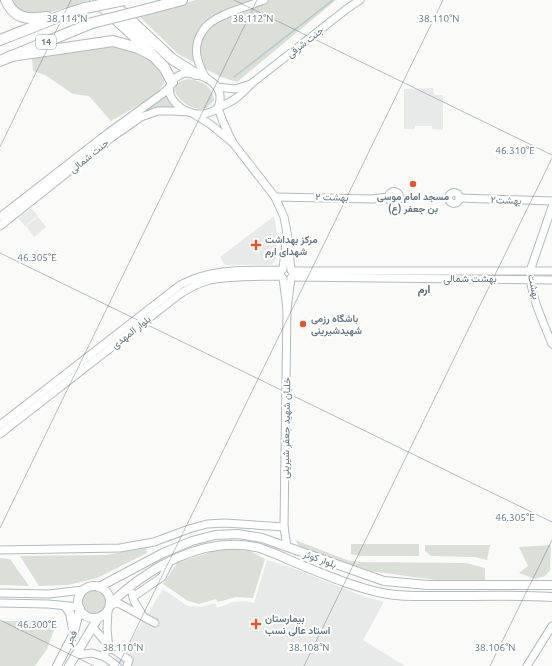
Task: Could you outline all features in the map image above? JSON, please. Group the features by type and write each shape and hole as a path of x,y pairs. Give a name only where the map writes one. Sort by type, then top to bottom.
{"highway":[{"path":"6,0 8,7 15,14 25,18 34,19 66,14"},
{"path":"95,0 134,36 164,67 170,85"},
{"path":"109,0 172,59 196,74"},
{"name":"14","path":"0,40 66,14 85,8 124,0"},
{"name":"14","path":"0,61 92,23 182,0"},
{"path":"11,56 113,41 138,48 152,55"}],"main road":[{"path":"206,78 197,59 196,52 199,38 203,31 209,23 220,17 264,0"},
{"name":"جنت شرقی","path":"218,108 228,104 238,97 251,84 360,0"},
{"path":"233,143 210,124 175,103 170,95 170,85 177,76 186,73 196,74 206,78 217,86 235,90 251,84"},
{"name":"جنت شمالی","path":"0,226 26,201 108,133 162,94 170,85"},
{"path":"217,86 220,96 218,108 233,143 275,197"},
{"path":"191,113 202,115 211,113 218,108"},
{"name":"جنت شمالی","path":"0,217 26,201 140,117 158,111 191,113"},
{"name":"بهشت ۲","path":"275,197 372,199 389,197"},
{"name":"خلبان شهید جعفر شیرینی","path":"275,197 284,216 287,232 284,527 287,547"},
{"name":"بهشت۲","path":"459,198 552,201"},
{"name":"بهشت","path":"552,207 530,271 530,280 536,302 552,344"},
{"name":"بهشت شمالی","path":"287,274 552,271"},
{"name":"بهشت شمالی","path":"287,274 352,278 516,278 530,280 552,280"},
{"name":"بلوار المهدی","path":"0,425 45,395 180,294 194,286 210,280 287,274"},
{"name":"بلوار المهدی","path":"0,434 45,395"},
{"path":"0,550 120,548 154,542 189,529 213,523 284,527"},
{"name":"بلوار کوثر","path":"99,587 163,553 192,541 215,535 238,534 262,538 374,579 395,583 428,585 552,585"},
{"name":"بلوار کوثر","path":"109,607 130,585 142,576 170,561 205,547 225,545 241,545 260,548 322,573 373,591 389,594 427,596 552,597"},
{"path":"283,557 287,547"},
{"path":"133,596 162,577 170,561"},
{"path":"136,567 136,574 142,576"},
{"path":"130,585 133,596 143,616"},
{"path":"532,585 532,596"},
{"path":"552,585 550,591 552,597"},
{"path":"0,593 49,594 83,590 88,587 99,587 106,591 109,595 107,629 109,649 106,652 105,657"},
{"path":"79,608 79,598 83,590"},
{"path":"0,603 79,608 87,616 98,618 105,614 109,607 116,603 155,623"},
{"path":"65,606 70,614 73,624 73,635"},
{"name":"فجر","path":"57,666 73,635 79,608"},
{"name":"فجر","path":"69,666 98,618"},
{"path":"527,666 552,626"},
{"path":"92,627 104,639 109,649 114,650 129,660 127,666"},
{"path":"76,655 92,653 105,657 117,666"}],"shaded area":[{"path":"10,0 89,0 56,11 30,14 24,13"},
{"path":"196,0 336,0 237,82 221,77 178,54 139,16"},
{"path":"123,46 154,61 164,73 165,80 156,95 111,121 89,96 73,94 45,75 33,71 32,58 94,48"},
{"path":"188,79 202,83 209,88 214,100 210,105 199,109 187,105 181,100 174,90 177,84"},
{"path":"433,88 434,95 443,95 443,130 432,129 432,126 415,126 415,129 404,129 404,89"},
{"path":"168,92 180,110 158,108 150,110 119,128"},
{"path":"32,209 38,216 25,226 18,218"},
{"name":"مرکز بهداشت شهدای ارم","path":"274,216 277,233 276,260 271,265 225,265 220,257"},
{"path":"38,217 46,227 34,237 26,226"},
{"path":"295,540 347,560 359,562 466,563 485,568 485,582 435,580 371,571 300,547"},
{"path":"351,544 419,544 419,556 362,556 351,554"},
{"path":"425,545 490,545 487,560 475,557 431,556 425,551"},
{"path":"551,545 550,570 545,576 535,579 519,573 528,566 519,547"},
{"path":"146,548 147,553 97,578 68,585 39,586 20,556 106,555"},
{"path":"233,548 250,551 265,559 253,598 236,597 218,602 216,599 199,604 188,601 163,584 177,563 214,551"},
{"path":"0,558 10,559 29,586 0,585"},
{"name":"بیمارستان استاد عالی نسب","path":"267,560 290,567 360,595 384,602 363,640 405,666 105,666 123,652 163,589 188,606 201,607 215,603 217,608 233,602 246,601 254,603"},
{"path":"95,589 104,593 108,602 104,611 95,615 86,611 82,602 86,593"},
{"path":"0,621 48,621 54,630 47,649 35,666 0,666"}],"waterway":[{"path":"234,77 333,0"}],"place":[{"name":"مسجد امام موسی بن جعفر (ع)","path":"413,184"},
{"name":"مرکز بهداشت شهدای ارم","path":"256,245"},
{"name":"باشگاه رزمی شهیدشیرینی","path":"303,324"},
{"name":"بیمارستان استاد عالی نسب","path":"256,624"}],"district":[{"name":"ارم","path":"424,289"}]}
